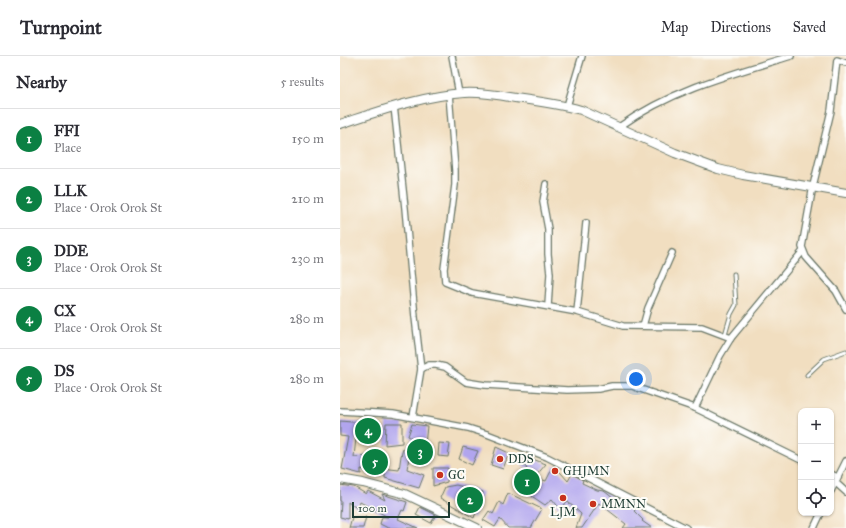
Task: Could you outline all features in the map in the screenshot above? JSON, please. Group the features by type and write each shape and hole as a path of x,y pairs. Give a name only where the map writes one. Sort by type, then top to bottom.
{"street":[{"path":"452,56 458,94"},
{"path":"567,106 582,56"},
{"path":"619,127 640,112 692,88 728,74 791,56"},
{"path":"846,63 837,60 831,111 813,186 802,242 803,251 806,257 836,291 846,309"},
{"path":"340,124 394,106 449,94 465,93 501,96 567,106 588,113 675,153 718,169 743,175 813,186 846,193"},
{"path":"449,94 455,185 444,269 445,282 472,293 576,312 623,326 702,327 731,338"},
{"path":"394,106 421,369 413,418"},
{"path":"546,184 543,202 548,229 550,274 548,306"},
{"path":"576,312 586,222"},
{"path":"695,408 720,356 731,338 803,251"},
{"path":"643,326 648,308 672,252"},
{"path":"421,369 436,365 445,367 466,382 485,385 574,390 598,389 612,386 632,386 695,408 798,459"},
{"path":"340,411 393,414 468,428 547,457 686,528"},
{"path":"834,484 846,461"},
{"path":"834,478 846,492"},
{"path":"340,479 363,482 405,494 477,528"},
{"path":"814,528 820,516"}],"lane":[{"path":"725,335 731,314 736,306 734,274"},
{"path":"807,375 824,359 846,351"}],"building":[{"path":"340,421 376,424 377,439 356,438 354,457 367,456 367,454 378,454 378,458 383,458 382,468 399,470 403,449 413,447 412,438 408,436 412,424 427,426 425,445 428,445 426,463 409,457 407,469 424,475 419,488 385,478 385,474 361,469 361,474 342,469 348,437 340,436"},
{"path":"386,423 402,423 402,443 385,445"},
{"path":"439,443 450,444 448,457 438,456"},
{"path":"463,447 478,451 472,465 459,459"},
{"name":"DDS","path":"496,447 509,453 503,469 491,465"},
{"path":"527,457 546,464 535,477 546,481 554,465 568,481 572,474 583,480 582,483 597,490 604,491 623,506 627,502 636,509 634,511 643,520 642,521 652,528 623,528 626,524 599,503 582,528 576,528 581,514 567,501 561,510 552,499 545,505 515,485 527,468 522,465"},
{"name":"GC","path":"433,468 448,468 447,482 433,486"},
{"path":"340,485 354,487 366,494 368,491 385,500 382,494 407,502 404,511 402,510 398,519 418,528 388,528 380,524 382,517 388,517 360,502 358,509 348,502 348,519 340,517"},
{"path":"456,485 483,492 474,518 440,498 445,487"},
{"path":"508,493 542,509 531,528 508,528 500,519 495,527 483,520 489,511 493,514 499,502 503,505"},
{"path":"420,507 436,515 431,523 416,515"},
{"path":"352,517 366,517 363,528 349,528"}],"place":[{"name":"CX","path":"368,431"},
{"name":"DDE","path":"420,452"},
{"name":"DDS","path":"500,459"},
{"name":"DS","path":"375,462"},
{"name":"GHJMN","path":"555,471"},
{"name":"GC","path":"440,475"},
{"name":"FFI","path":"527,482"},
{"name":"LJM","path":"563,498"},
{"name":"LLK","path":"470,500"},
{"name":"MMNN","path":"593,504"}]}
